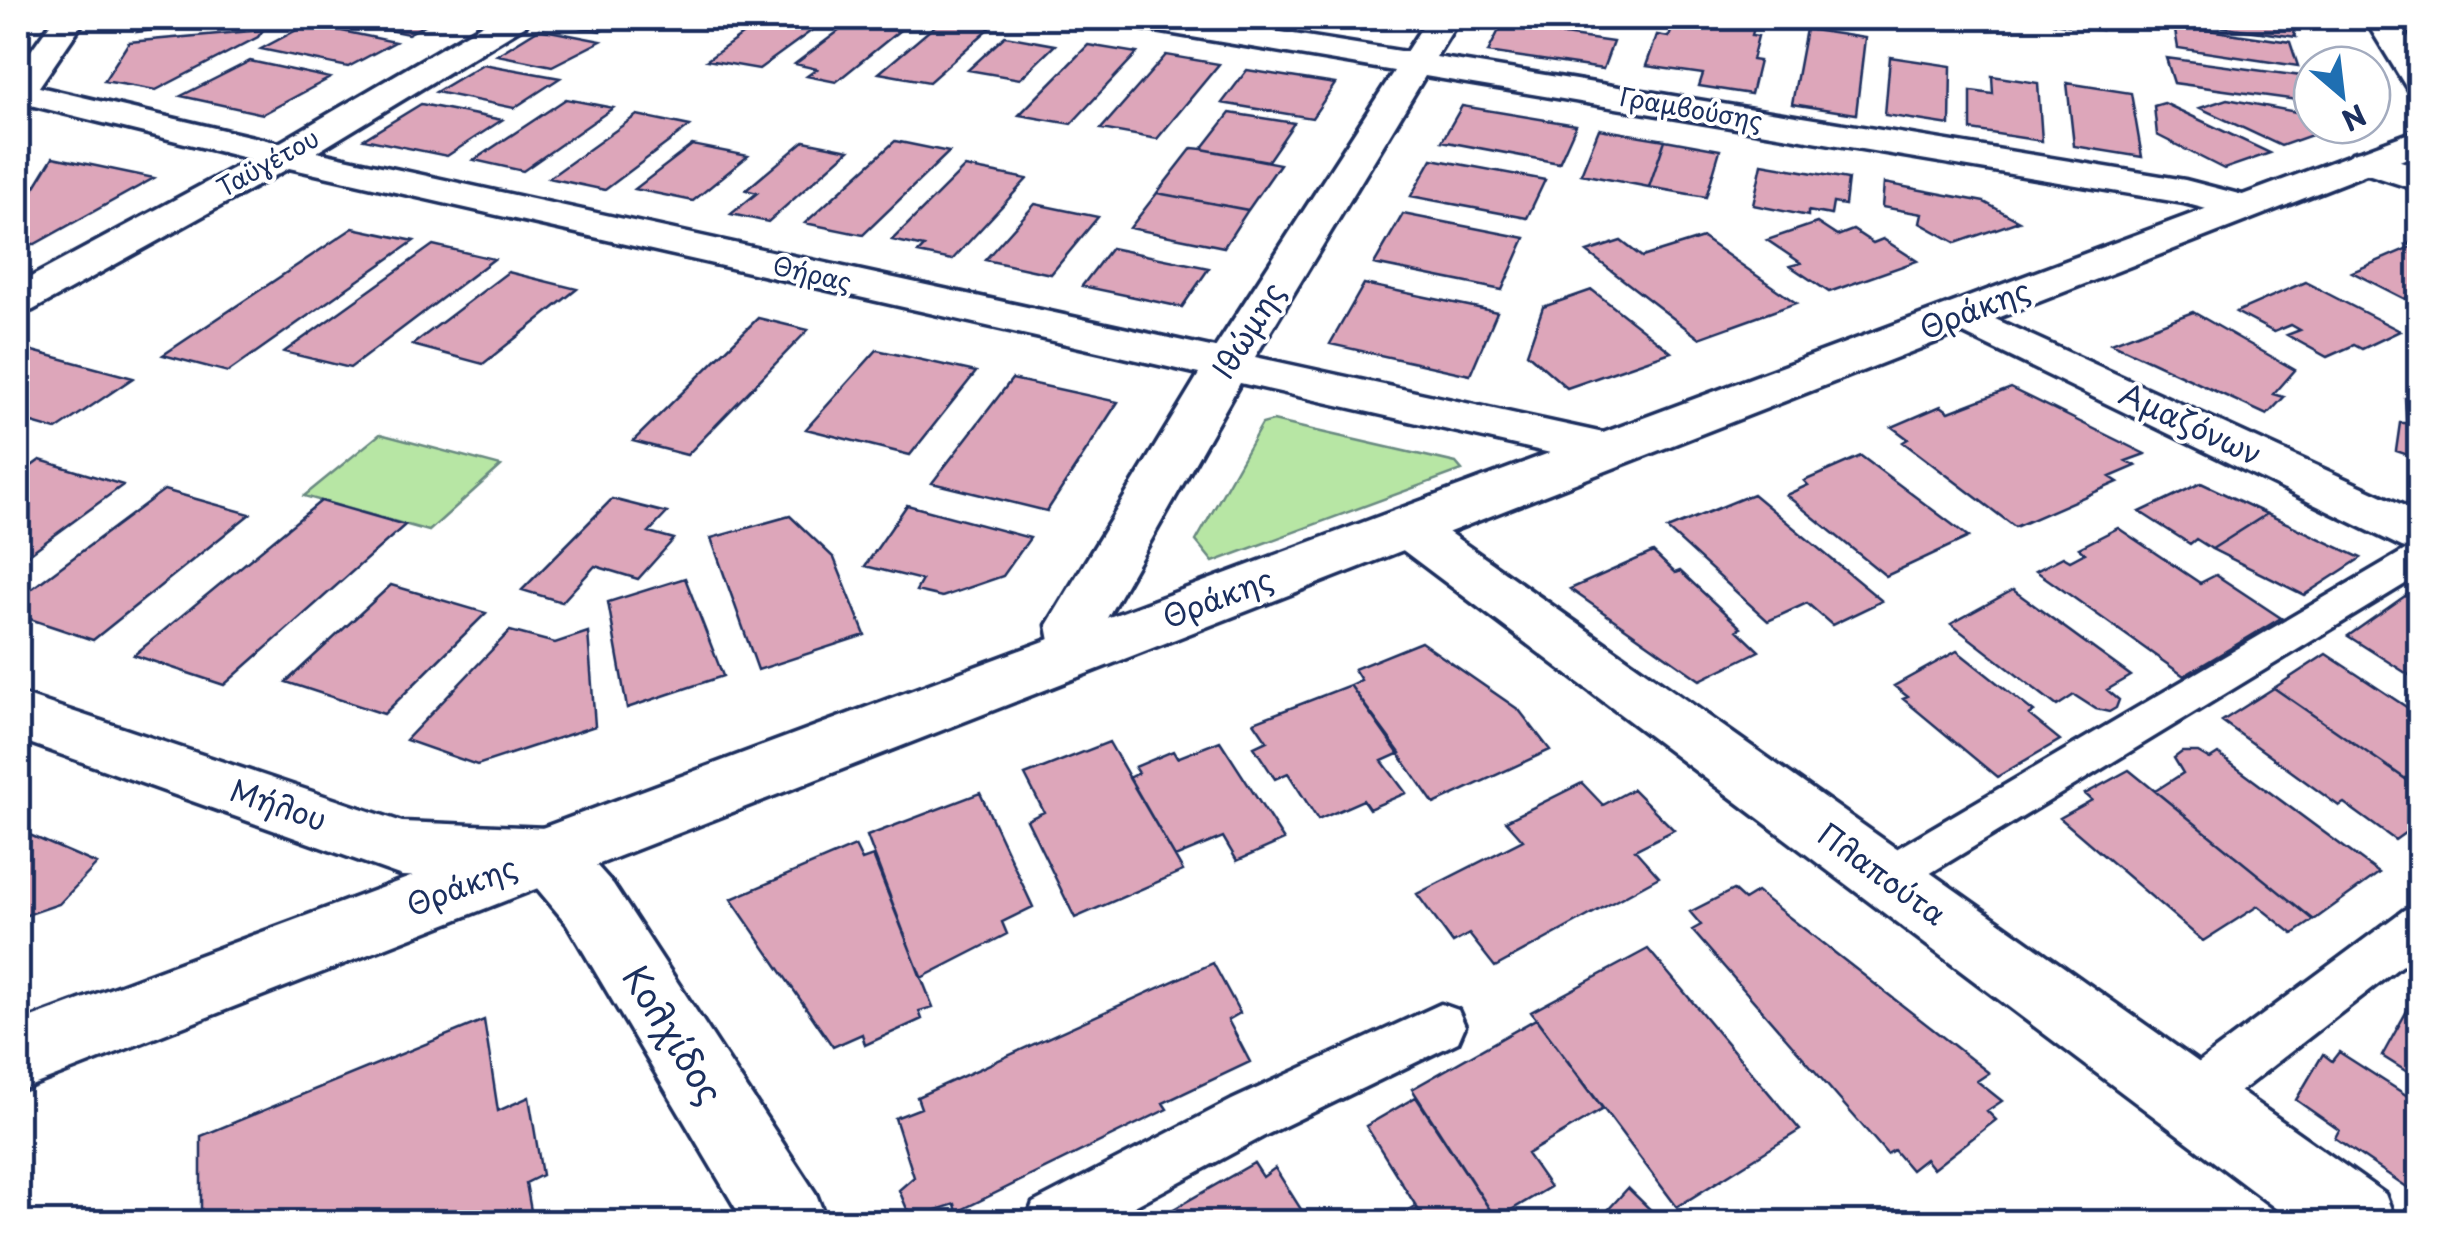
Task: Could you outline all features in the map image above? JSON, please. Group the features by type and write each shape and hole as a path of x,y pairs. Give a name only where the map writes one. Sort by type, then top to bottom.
{"street":[{"path":"18,92 70,18"},
{"name":"Ταϋγέτου","path":"18,301 284,156 515,18"},
{"name":"Γραμβούσης","path":"1138,18 2185,192 2244,207"},
{"name":"Ιθώμης","path":"1080,652 1075,625 1226,367 1444,18"},
{"path":"2380,18 2420,83"},
{"name":"Θήρας","path":"18,92 284,156 1608,450"},
{"name":"Θράκης","path":"18,1057 2420,140"},
{"path":"2366,161 2420,180"},
{"name":"Αμαζόνων","path":"1960,316 2420,534"},
{"name":"Πλαπούτα","path":"1406,527 2357,1222"},
{"name":"Μήλου","path":"18,716 402,850 547,855"},
{"name":"Κολχίδος","path":"547,855 590,904 788,1222"}],"lane":[{"path":"1885,878 2420,558"},
{"path":"2189,1100 2420,924"},
{"path":"1052,1222 1250,1117 1441,1026"}],"green space":[{"path":"1273,421 1456,463 1462,470 1213,562 1196,541 1262,424"},
{"path":"380,434 501,466 429,531 304,496"}],"building":[{"path":"145,18 261,18 137,32"},
{"path":"328,18 438,18 408,34"},
{"path":"567,18 623,18 601,31 557,23"},
{"path":"766,18 829,18 759,69 707,60"},
{"path":"856,18 915,18 836,82 807,76 817,69 795,64"},
{"path":"1279,18 1383,18 1378,26 1360,23 1356,30"},
{"path":"1528,18 1598,18 1595,27"},
{"path":"1676,18 1755,24 1752,35 1758,36 1752,60 1759,61 1751,94 1699,86 1703,74 1646,66 1657,35 1669,37"},
{"path":"1895,18 1952,18 1951,26"},
{"path":"2052,18 2099,18 2101,30 2053,23"},
{"path":"2161,18 2289,18 2296,37"},
{"path":"943,19 991,27 929,82 879,73"},
{"path":"308,24 395,42 348,67 261,49"},
{"path":"2174,25 2290,42 2292,65 2178,48"},
{"path":"1501,26 1613,42 1603,69 1488,52"},
{"path":"539,29 601,41 552,66 497,55"},
{"path":"1806,29 1865,38 1856,114 1792,104"},
{"path":"263,30 258,37 156,90 104,81 129,42"},
{"path":"1005,36 1055,45 1020,79 968,70"},
{"path":"1088,45 1137,53 1071,124 1019,115"},
{"path":"1166,55 1219,64 1157,139 1101,129"},
{"path":"1890,57 1951,66 1950,125 1885,115"},
{"path":"2166,58 2292,75 2292,99 2174,83"},
{"path":"250,61 330,78 263,114 181,96"},
{"path":"483,64 560,78 514,108 436,92"},
{"path":"1247,70 1335,84 1312,118 1222,103"},
{"path":"1992,76 2038,83 2042,141 1971,130 1971,91 1993,94"},
{"path":"2067,83 2131,93 2142,157 2074,146"},
{"path":"566,99 613,108 523,171 474,160"},
{"path":"2227,99 2292,111 2292,142 2281,146 2200,108"},
{"path":"2164,103 2270,153 2224,169 2157,135 2154,106"},
{"path":"421,104 502,120 447,156 364,139"},
{"path":"1462,106 1576,125 1559,163 1442,141"},
{"path":"1230,113 1294,123 1268,161 1202,149"},
{"path":"637,115 690,126 605,190 549,178"},
{"path":"1599,129 1665,140 1649,187 1581,174"},
{"path":"1665,140 1720,150 1706,197 1649,187"},
{"path":"804,141 849,150 768,222 731,214 757,193 746,190"},
{"path":"895,141 949,152 863,235 805,223"},
{"path":"692,145 748,156 693,201 635,189"},
{"path":"1192,148 1280,164 1248,210 1157,193"},
{"path":"53,157 154,178 35,244 18,244 18,214"},
{"path":"1432,159 1545,180 1527,218 1411,196"},
{"path":"1762,164 1848,179 1845,205 1833,203 1831,215 1808,211 1808,216 1753,205"},
{"path":"965,167 1027,179 952,260 918,253 924,247 892,240"},
{"path":"1884,183 1984,202 2019,221 1956,243 1920,223 1922,214 1882,207"},
{"path":"1157,193 1248,210 1224,247 1130,228"},
{"path":"1035,204 1098,217 1051,274 985,260"},
{"path":"1403,214 1525,238 1502,290 1374,264"},
{"path":"1817,223 1837,236 1853,230 1873,243 1883,239 1917,261 1829,292 1790,266 1801,263 1767,240"},
{"path":"353,228 414,241 228,372 163,355"},
{"path":"1703,238 1796,303 1699,338 1587,252 1621,241 1642,257"},
{"path":"2420,239 2420,300 2410,295 2405,299 2352,272 2413,246 2407,244"},
{"path":"433,245 494,259 350,368 284,352"},
{"path":"1111,248 1209,268 1182,307 1082,286"},
{"path":"508,272 577,289 483,364 412,345"},
{"path":"2305,282 2400,331 2362,349 2354,345 2327,357 2287,335 2300,330 2291,325 2274,332 2236,312"},
{"path":"1364,284 1497,312 1470,375 1330,344"},
{"path":"1592,290 1671,352 1567,388 1527,353 1543,307"},
{"path":"2193,312 2295,370 2274,394 2284,397 2267,415 2111,343"},
{"path":"758,318 808,330 687,455 633,441"},
{"path":"25,349 133,378 56,430 18,419 18,354"},
{"path":"877,350 976,372 910,455 806,429"},
{"path":"1012,379 1118,402 1047,511 932,483"},
{"path":"2011,388 2145,454 2126,461 2136,466 2110,477 2118,482 2015,527 1903,442 1908,439 1892,427 1941,406 1949,412"},
{"path":"2420,397 2420,459 2396,451 2400,423 2406,423 2405,398"},
{"path":"1861,456 1969,537 1886,576 1786,495 1808,485 1804,481"},
{"path":"40,460 123,485 18,562 18,476"},
{"path":"2201,483 2267,514 2212,549 2196,539 2190,544 2140,512"},
{"path":"164,490 250,514 93,640 18,615 18,599"},
{"path":"1753,494 1882,601 1832,625 1807,603 1768,621 1667,529"},
{"path":"612,499 667,513 649,532 674,539 638,579 595,566 562,602 522,590"},
{"path":"321,501 405,525 224,685 134,655"},
{"path":"907,505 1030,538 1003,576 942,597 916,591 922,580 865,566"},
{"path":"2267,514 2361,558 2304,595 2212,549"},
{"path":"790,516 834,558 865,635 758,670 711,538"},
{"path":"2118,528 2200,583 2216,575 2281,618 2184,676 2036,571 2063,557 2070,561 2085,553 2079,548"},
{"path":"1653,552 1675,573 1680,571 1741,628 1737,630 1759,651 1700,680 1570,589"},
{"path":"685,578 723,676 627,708 608,602"},
{"path":"391,585 486,613 384,714 286,682"},
{"path":"2415,589 2420,592 2420,682 2348,636"},
{"path":"2013,590 2131,676 2107,690 2119,700 2116,708 2109,712 2096,709 2074,695 2057,706 1951,624"},
{"path":"510,631 555,643 588,632 595,726 477,765 406,740"},
{"path":"1421,642 1519,710 1550,750 1434,804 1350,685 1361,680 1354,669"},
{"path":"1957,651 2034,712 2029,715 2060,740 1997,777 1903,699 1908,697 1894,686"},
{"path":"2326,654 2420,716 2420,789 2274,688"},
{"path":"1350,685 1400,753 1382,761 1406,793 1369,809 1363,800 1318,820 1288,773 1275,779 1254,747 1267,741 1254,722"},
{"path":"2274,688 2420,789 2420,822 2395,840 2344,803 2339,806 2222,721"},
{"path":"1220,741 1284,840 1237,861 1223,837 1175,857 1129,778 1139,773 1135,767 1173,751 1177,758"},
{"path":"1109,742 1183,871 1075,918 1027,820 1044,812 1025,775"},
{"path":"2182,752 2198,752 2210,759 2218,754 2379,873 2314,920 2155,791 2183,773 2174,758"},
{"path":"2129,770 2314,920 2293,934 2258,906 2203,941 2060,818 2092,800 2085,794"},
{"path":"1582,783 1603,805 1633,789 1674,830 1635,850 1659,877 1495,967 1469,934 1453,943 1417,894 1523,840 1506,821"},
{"path":"980,793 1033,907 1002,922 1007,934 921,978 867,836"},
{"path":"18,830 97,864 59,904 18,918"},
{"path":"855,846 862,860 873,856 933,1007 919,1011 922,1019 865,1045 862,1034 833,1047 731,899"},
{"path":"1733,890 1744,900 1757,892 1989,1073 1977,1081 2002,1101 1987,1111 1996,1120 1933,1169 1925,1159 1911,1170 1894,1150 1887,1154 1692,930 1701,925 1690,912"},
{"path":"1648,949 1800,1130 1677,1207 1531,1012"},
{"path":"1213,963 1240,1013 1228,1020 1250,1062 1163,1103 1167,1109 957,1212 955,1204 920,1215 907,1209 899,1190 914,1177 895,1118 921,1108 917,1097"},
{"path":"2420,987 2420,1080 2382,1056"},
{"path":"1536,1019 1603,1109 1527,1154 1550,1187 1496,1219 1412,1089"},
{"path":"484,1020 498,1111 529,1097 542,1175 526,1183 533,1222 201,1222 201,1136"},
{"path":"2339,1052 2420,1104 2420,1196 2335,1138 2339,1130 2296,1100 2323,1054 2332,1061"},
{"path":"1416,1097 1496,1219 1426,1222 1366,1126"},
{"path":"1254,1163 1263,1177 1275,1168 1309,1222 1151,1222"},
{"path":"1628,1188 1663,1222 1597,1222"},
{"path":"1416,1206 1426,1222 1389,1222"}]}
